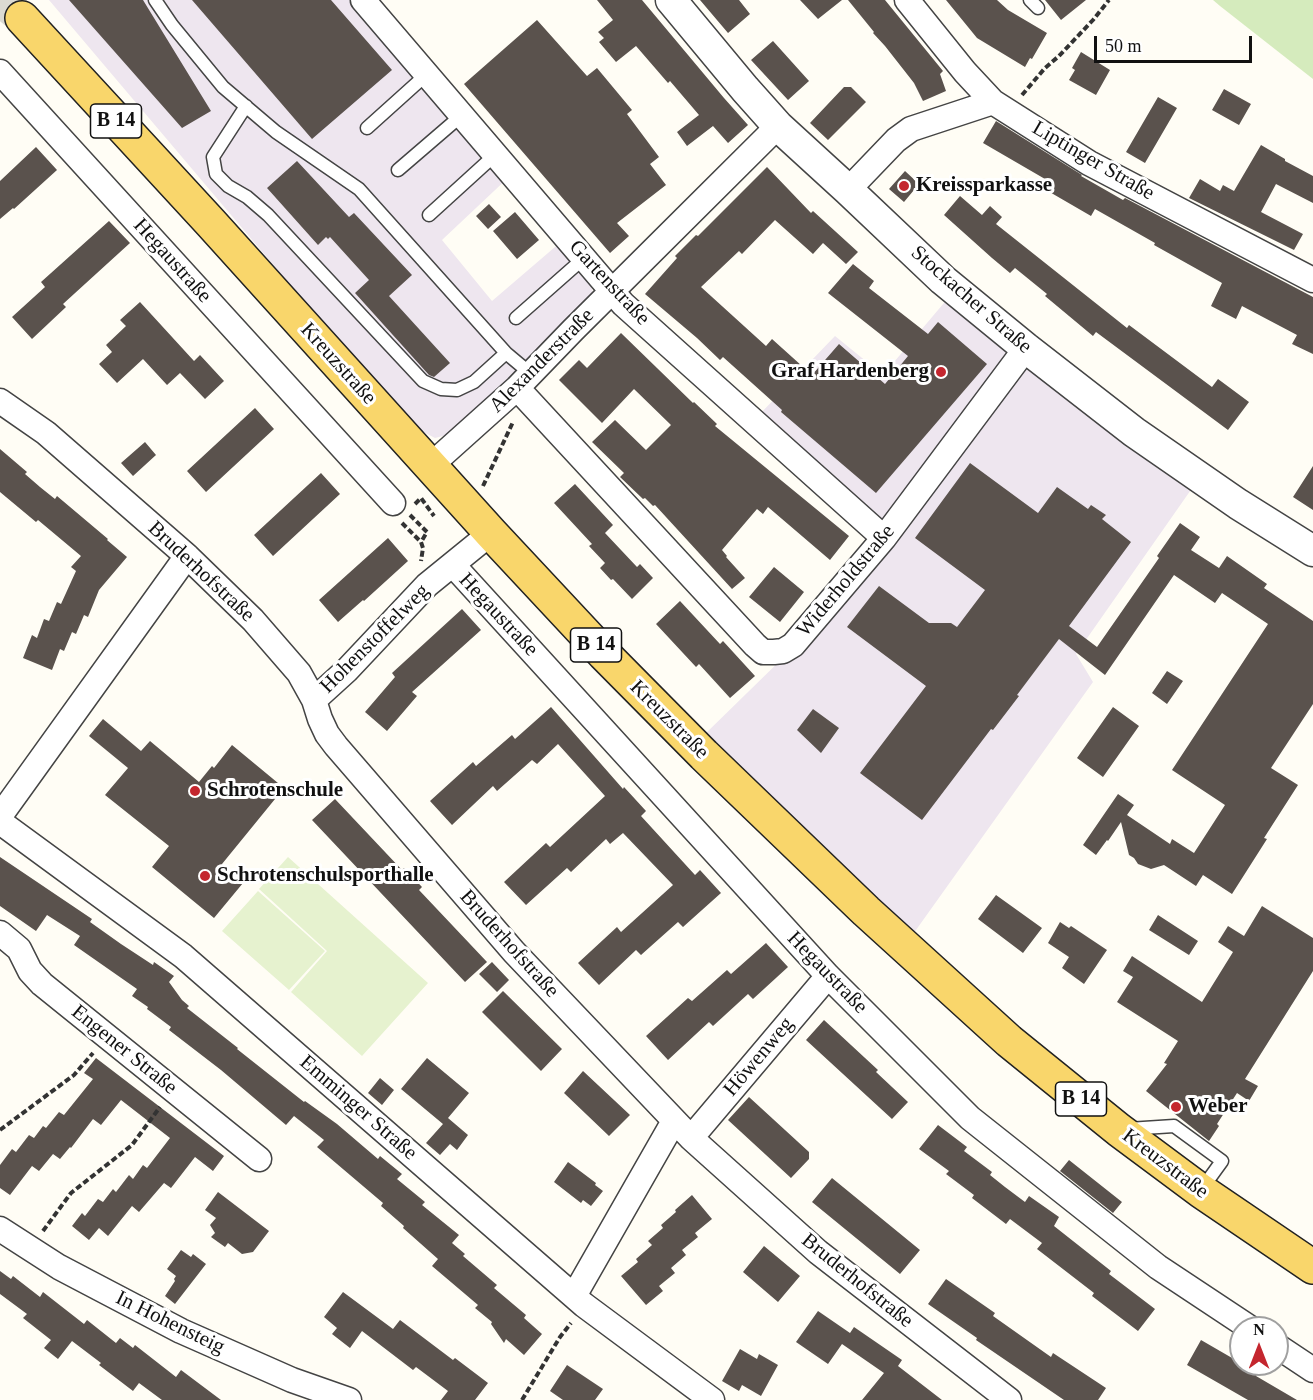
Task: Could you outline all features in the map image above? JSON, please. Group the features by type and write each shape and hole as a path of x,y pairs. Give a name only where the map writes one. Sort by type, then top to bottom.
{"main road":[{"name":"Kreuzstraße","path":"22,18 491,533 604,654 687,738 866,911 1009,1041 1119,1130 1201,1191 1313,1267"}],"street":[{"name":"Stockacher Straße","path":"671,0 778,126 943,280 1134,432 1238,504 1313,551"},
{"name":"Liptinger Straße","path":"907,0 965,72 1000,106 1089,163 1313,280"},
{"name":"Gartenstraße","path":"373,3 427,74 623,304 884,538"},
{"name":"Hegaustraße","path":"0,72 400,507"},
{"path":"848,190 896,140 911,129 1000,106"},
{"name":"Alexanderstraße","path":"430,466 524,381 612,290 778,126"},
{"name":"Widerholdstraße","path":"524,381 755,645 763,652 774,652 783,651 792,645 884,538 1026,348"},
{"name":"Bruderhofstraße","path":"0,401 46,433 187,556 253,620 299,673 314,700 327,734 336,746 514,952 691,1138 818,1252 1009,1400"},
{"name":"Hohenstoffelweg","path":"314,700 347,669 427,585 491,533"},
{"path":"0,816 187,556"},
{"name":"Hegaustraße","path":"453,565 828,976 970,1118 1158,1268 1232,1316"},
{"name":"Emminger Straße","path":"0,822 183,956 584,1305 712,1400"},
{"name":"Engener Straße","path":"0,933 19,949 30,972 42,984 259,1158"},
{"name":"Höwenweg","path":"691,1138 828,976"},
{"path":"574,1296 674,1120"},
{"name":"In Hohensteig","path":"0,1229 59,1267 181,1331 292,1380 349,1400"},
{"path":"1289,1354 1313,1370"}],"lane":[{"path":"155,0 172,25 223,87 276,132 359,189 506,353 524,381"},
{"path":"367,128 427,74"},
{"path":"246,106 213,157 216,174 228,186 247,197 268,215 423,381 441,389 457,390 474,382 506,353"},
{"path":"398,170 462,115"},
{"path":"429,215 496,154"},
{"path":"516,318 584,258"}],"path":[{"path":"1000,106 1059,56 1109,0"},
{"path":"482,490 518,409 524,381"},
{"path":"421,498 434,516"},
{"path":"421,542 427,532 400,507 392,513 421,542 423,548 420,574 427,585"},
{"path":"0,1130 74,1075 107,1037"},
{"path":"30,1248 71,1193 132,1146 173,1090"},
{"path":"522,1400 561,1337"}],"shaded area":[{"path":"49,0 361,0 511,175 442,240 492,301 562,241 590,280 594,299 463,431 435,438 408,424"},
{"path":"949,297 1195,484 1076,654 1093,682 911,937 704,735 791,650 887,542 757,417 835,336 883,375"}],"green space":[{"path":"1213,0 1313,0 1313,79 1220,6"},
{"path":"288,857 428,983 362,1056 291,992 327,951 259,889"},
{"path":"258,891 325,951 289,990 222,931"}],"building":[{"path":"69,0 143,0 211,111 182,128"},
{"path":"192,0 331,0 392,70 312,139"},
{"path":"597,0 642,0 748,125 728,143 713,126 687,146 677,132 699,115 636,46 616,62 599,42 604,38 598,32 613,20"},
{"path":"700,0 739,0 750,14 728,33"},
{"path":"800,0 842,0 818,19"},
{"path":"848,0 885,0 943,71 940,74 946,91 923,101 914,83"},
{"path":"946,0 997,0 1008,10 1047,33 1025,67 977,38"},
{"path":"1045,0 1086,0 1061,20"},
{"path":"537,20 587,76 597,68 632,110 627,114 659,157 650,164 666,185 617,223 629,236 610,253 464,84"},
{"path":"773,41 809,81 788,100 751,60"},
{"path":"1081,52 1110,70 1096,95 1069,80 1075,70 1072,68"},
{"path":"844,87 851,87 866,102 828,140 810,123"},
{"path":"1224,89 1251,104 1239,125 1212,110"},
{"path":"1158,97 1177,108 1145,163 1126,152"},
{"path":"996,121 1081,176 1123,200 1125,198 1313,297 1313,354 1292,344 1297,335 1242,306 1236,319 1211,306 1222,283 1095,209 1091,216 1041,187 1045,179 983,143"},
{"path":"1261,145 1313,176 1313,203 1276,184 1261,212 1303,234 1294,250 1189,198 1200,179 1220,191 1223,185 1234,191"},
{"path":"36,147 57,170 0,219 0,181"},
{"path":"297,161 349,217 354,213 412,275 389,296 450,363 434,377 429,375 355,293 369,280 330,237 328,239 326,237 318,245 267,188"},
{"path":"767,167 811,213 813,211 858,252 846,264 823,243 813,254 775,220 742,254 739,251 701,287 766,346 772,339 812,375 839,344 885,384 908,356 828,293 853,264 874,281 869,288 928,334 938,322 987,364 876,493 781,412 782,410 723,357 720,360 645,294 677,258 675,256"},
{"name":"Kreissparkasse","path":"905,171 919,184 904,202 889,189"},
{"path":"960,196 982,215 990,206 1002,217 996,224 1127,328 1129,325 1212,387 1218,379 1249,402 1228,430 1096,332 1093,336 1015,268 1010,273 992,258 944,215"},
{"path":"489,204 501,217 488,229 476,216"},
{"path":"515,212 539,240 517,259 493,231"},
{"path":"109,221 130,243 63,304 66,307 32,339 12,317 45,287 41,282"},
{"path":"140,302 194,361 200,355 224,381 205,399 180,373 167,385 143,359 117,383 99,364 112,352 106,345 126,326 120,320"},
{"path":"621,333 717,424 715,426 849,536 830,560 768,507 763,514 757,509 722,550 745,578 732,589 655,505 643,499 620,477 624,473 592,442 615,420 646,450 671,425 634,389 602,423 559,380 579,360 587,368"},
{"path":"255,408 274,429 206,492 187,471"},
{"path":"145,442 156,455 133,476 121,463"},
{"path":"0,449 27,472 25,474 40,487 55,499 57,496 127,557 99,590 88,617 84,615 76,634 72,632 64,651 60,649 52,670 23,658 32,635 37,638 44,619 49,621 57,602 61,604 76,571 71,567 81,556 0,492"},
{"path":"970,463 1038,513 1057,487 1088,509 1091,505 1106,515 1102,519 1131,542 1069,626 1097,647 1159,558 1157,556 1180,523 1200,537 1191,550 1219,568 1227,556 1267,584 1264,588 1313,621 1313,704 1271,768 1298,785 1232,894 1203,875 1196,886 1164,865 1151,869 1138,864 1129,855 1121,822 1096,855 1083,845 1118,794 1134,805 1127,815 1170,844 1172,839 1194,853 1225,805 1172,770 1268,624 1222,593 1215,603 1174,575 1105,675 1059,639 1017,695 1019,696 922,820 860,773 926,686 847,627 879,586 929,623 951,623 957,627 985,590 915,538"},
{"path":"1313,466 1313,510 1293,497"},
{"path":"321,473 340,494 273,556 254,535"},
{"path":"575,484 613,525 605,533 637,567 640,564 653,578 632,599 600,568 605,563 589,546 592,544 554,503"},
{"path":"388,538 408,561 338,622 319,600"},
{"path":"774,567 804,592 780,622 749,597"},
{"path":"680,601 720,644 723,641 755,676 730,698 699,664 696,667 656,624"},
{"path":"462,609 481,630 412,692 417,696 387,731 365,712 395,677 392,673"},
{"path":"1167,671 1183,681 1167,704 1152,693"},
{"path":"551,707 623,789 624,787 646,811 641,816 695,875 700,870 721,893 683,927 678,922 641,955 636,950 599,985 578,963 617,927 621,932 673,885 623,833 610,844 606,839 571,872 567,868 526,905 504,882 546,843 550,847 605,796 558,744 537,764 532,760 497,791 493,786 452,825 430,801 473,762 476,766 512,735 515,739"},
{"path":"1113,707 1139,726 1103,777 1077,758"},
{"path":"813,709 839,728 821,753 797,730"},
{"name":"Schrotenschule","path":"103,719 141,751 150,741 199,782 212,766 214,768 232,745 284,788 222,864 243,883 214,918 152,867 169,846 105,795 128,768 89,736"},
{"path":"335,799 402,870 404,868 422,887 419,890 487,962 465,982 312,820"},
{"path":"0,857 92,919 90,922 121,944 174,976 169,982 189,1006 187,1008 304,1102 337,1124 378,1159 380,1156 402,1174 397,1179 425,1202 422,1205 459,1235 452,1243 465,1254 463,1256 497,1285 494,1288 526,1315 524,1318 542,1334 524,1355 506,1339 504,1343 491,1324 492,1322 475,1308 478,1305 432,1266 438,1259 381,1206 383,1203 317,1147 324,1140 294,1116 286,1125 169,1030 171,1027 132,996 137,989 74,945 80,936 47,915 36,931 0,906"},
{"path":"996,895 1042,928 1023,953 978,919"},
{"path":"1262,906 1313,938 1313,971 1245,1079 1258,1086 1249,1101 1237,1093 1209,1141 1146,1091 1167,1064 1164,1063 1178,1041 1117,1002 1133,977 1123,971 1132,956 1202,1002 1233,952 1218,942 1228,926 1244,936"},
{"path":"1158,915 1198,941 1189,955 1149,930"},
{"path":"1060,922 1069,928 1071,926 1107,950 1084,984 1062,968 1069,957 1048,943"},
{"path":"766,943 788,967 753,999 748,994 713,1026 709,1022 668,1060 646,1036 688,998 692,1001 727,970 731,974"},
{"path":"492,962 509,980 497,992 479,974"},
{"path":"503,991 562,1049 541,1071 482,1012"},
{"path":"824,1020 878,1070 876,1072 908,1102 892,1119 806,1040"},
{"path":"96,1058 224,1156 213,1171 195,1157 171,1188 164,1183 139,1212 132,1206 108,1236 99,1228 89,1240 72,1226 82,1213 85,1216 98,1199 103,1202 113,1189 116,1192 129,1175 133,1179 143,1165 147,1168 170,1138 121,1100 101,1125 93,1119 60,1159 53,1154 39,1171 32,1166 10,1195 0,1188 0,1165 12,1149 16,1152 29,1135 34,1138 43,1126 46,1128 59,1112 64,1115 93,1079 84,1073"},
{"path":"427,1058 469,1093 448,1118 468,1135 457,1150 450,1144 440,1155 426,1143 443,1124 401,1089"},
{"path":"583,1071 630,1115 609,1136 564,1093"},
{"path":"380,1078 394,1090 382,1105 368,1093"},
{"path":"749,1097 809,1152 809,1159 791,1178 728,1120"},
{"path":"938,1125 967,1147 964,1151 992,1172 990,1175 1005,1187 1025,1202 1029,1196 1059,1217 1054,1226 1111,1271 1109,1274 1155,1309 1138,1331 1092,1296 1094,1293 1037,1249 1042,1243 1010,1219 1006,1224 946,1174 949,1171 919,1149"},
{"path":"1069,1160 1122,1202 1113,1213 1060,1171"},
{"path":"568,1162 603,1191 591,1206 583,1200 581,1203 554,1182"},
{"path":"832,1178 920,1250 900,1274 812,1202"},
{"path":"218,1192 269,1231 253,1252 242,1254 228,1243 225,1247 211,1237 215,1233 210,1225 216,1218 205,1210"},
{"path":"692,1195 712,1219 695,1233 698,1237 682,1250 686,1255 671,1268 675,1273 659,1286 663,1291 646,1305 621,1276 638,1262 636,1259 652,1245 648,1241 663,1228 661,1225 676,1212 675,1210"},
{"path":"764,1246 800,1276 778,1302 743,1272"},
{"path":"181,1250 191,1257 193,1254 206,1264 175,1304 165,1296 176,1276 167,1269"},
{"path":"0,1271 11,1279 13,1276 40,1297 43,1292 84,1324 87,1320 116,1343 120,1338 133,1348 135,1345 176,1377 181,1370 221,1400 162,1400 139,1383 133,1391 72,1341 58,1359 44,1348 51,1340 23,1318 27,1314 0,1294"},
{"path":"946,1279 995,1313 993,1316 1051,1357 1053,1353 1106,1388 1098,1400 1064,1400 928,1304"},
{"path":"343,1292 393,1329 400,1320 488,1383 475,1400 441,1400 448,1391 416,1367 413,1370 362,1331 350,1348 332,1334 337,1328 324,1317"},
{"path":"818,1311 850,1333 854,1327 902,1360 898,1366 942,1400 862,1400 884,1373 842,1344 828,1364 796,1342"},
{"path":"1201,1340 1229,1356 1229,1376 1256,1376 1297,1400 1248,1400 1187,1365"},
{"path":"740,1349 757,1359 759,1354 778,1365 761,1396 742,1385 739,1391 722,1381"},
{"path":"567,1365 603,1389 595,1400 563,1400 550,1391"}],"tunnel":[{"path":"0,0 22,18"}],"place":[{"name":"Kreissparkasse","path":"904,186"},
{"name":"Graf Hardenberg","path":"941,372"},
{"name":"Schrotenschule","path":"195,791"},
{"name":"Schrotenschulsporthalle","path":"205,876"},
{"name":"Weber","path":"1176,1107"}]}
